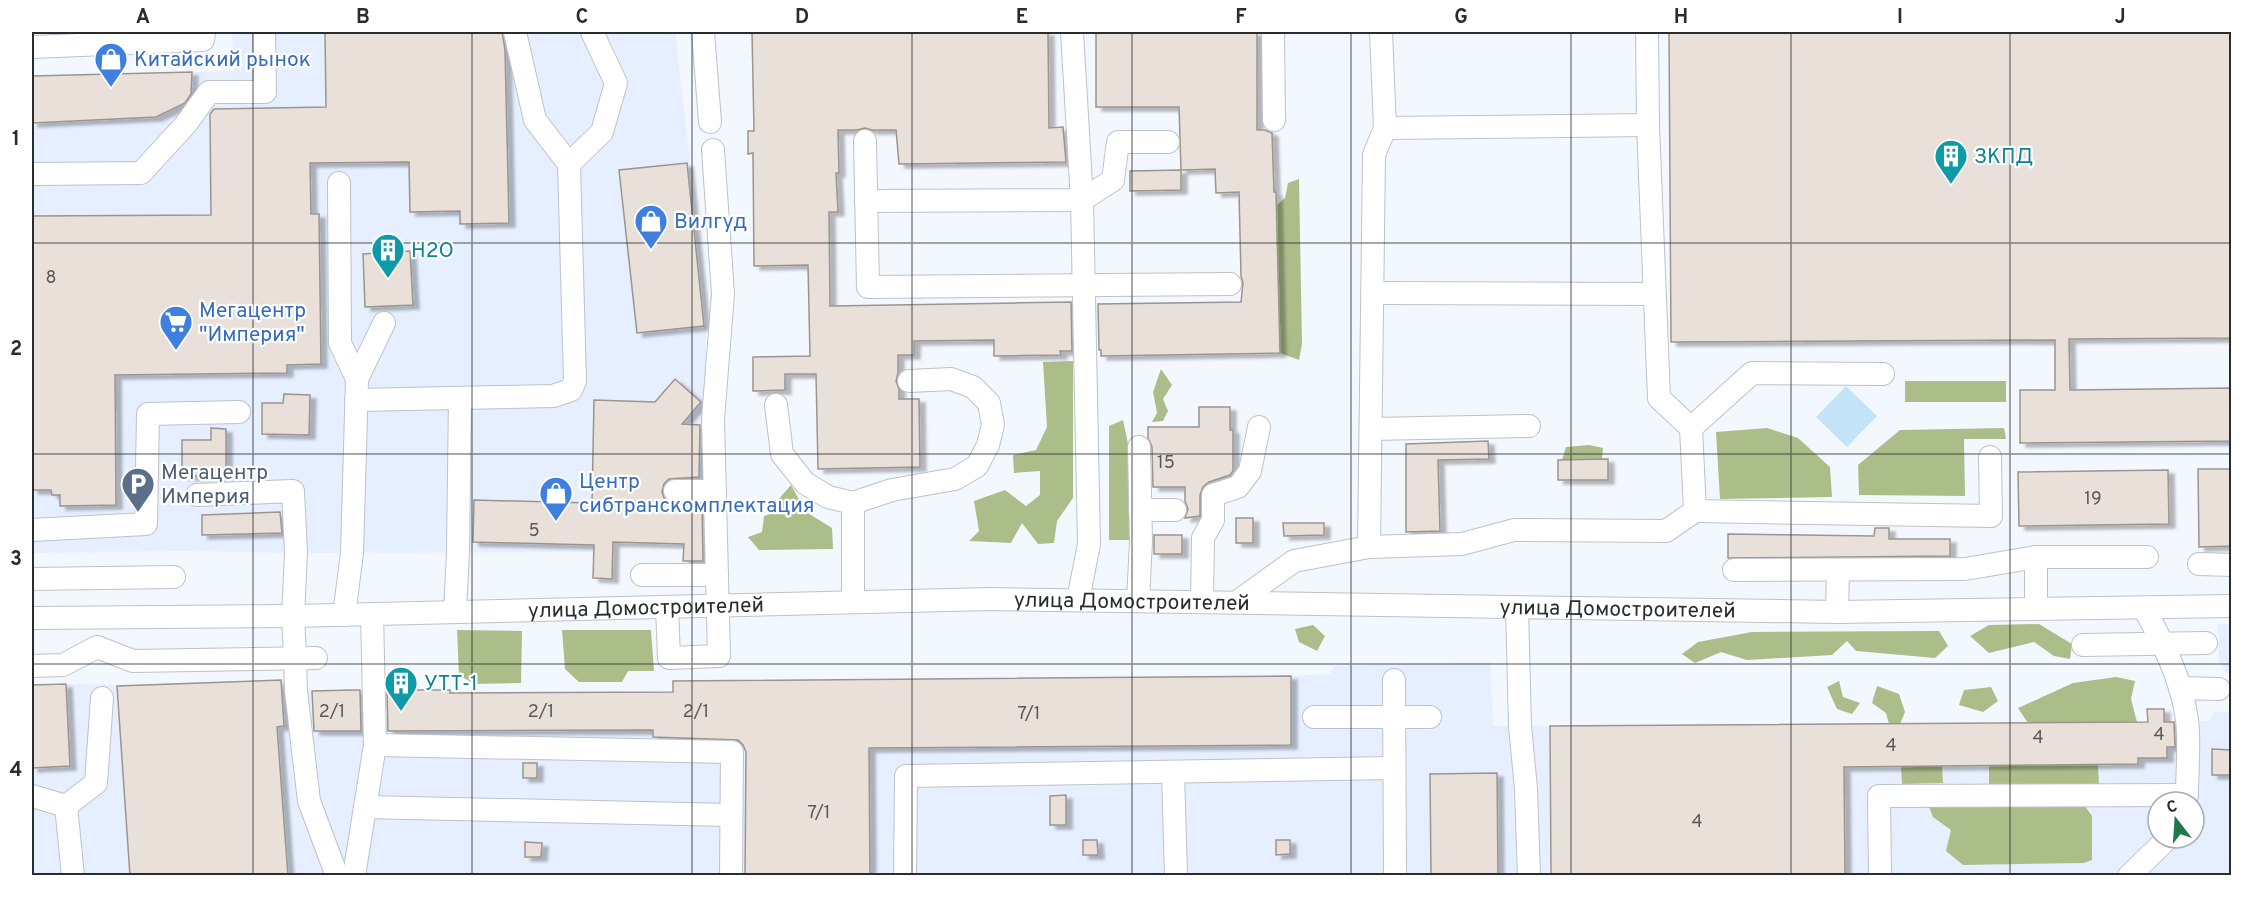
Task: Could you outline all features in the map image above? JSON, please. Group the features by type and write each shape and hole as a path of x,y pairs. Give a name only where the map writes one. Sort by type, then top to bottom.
{"street":[{"path":"32,47 203,40 204,32"},
{"path":"32,174 141,173 186,124 209,92 265,92 264,32"},
{"path":"357,390 460,398 553,396 571,390 575,381 569,164 535,120 515,32"},
{"path":"569,164 602,132 616,83 592,32"},
{"path":"703,32 710,122"},
{"path":"1072,32 1082,200 1089,544 1078,600"},
{"path":"1273,32 1274,120"},
{"path":"1369,547 1374,156 1385,128 1381,32"},
{"path":"1647,32 1648,125 1659,398 1691,428 1695,511"},
{"path":"1385,128 1648,125"},
{"path":"865,141 868,287 1230,284"},
{"path":"866,201 1082,200 1113,180 1118,142 1168,142"},
{"path":"668,607 669,658 719,656 713,419 723,294 714,150"},
{"path":"339,183 340,343 357,390"},
{"path":"1374,293 1654,294"},
{"path":"344,615 352,553 357,390 384,324"},
{"path":"1691,428 1752,373 1883,374"},
{"path":"776,405 782,454 805,483 828,497 853,503 892,490 955,479 977,466 988,445 993,425 989,403 973,387 951,379 909,381"},
{"path":"455,612 460,398"},
{"path":"32,530 146,524 148,414 239,412"},
{"path":"1371,429 1529,426"},
{"path":"1202,602 1203,538 1213,519 1213,495 1238,487 1250,471 1260,427"},
{"path":"1138,601 1139,447"},
{"path":"1237,602 1294,561 1369,547 1462,544 1514,530 1666,531 1695,511 1991,516 1990,457"},
{"path":"197,495 293,491 296,553 293,616 305,658 296,691 309,801 337,876"},
{"path":"675,491 715,491"},
{"path":"853,503 853,602"},
{"path":"1140,510 1175,510"},
{"path":"1734,570 1965,569 2036,558 2147,557"},
{"path":"2036,558 2036,609"},
{"path":"2199,564 2232,565"},
{"path":"1837,612 1838,570"},
{"path":"642,575 717,575"},
{"path":"32,579 174,578"},
{"name":"улица Домостроителей","path":"32,618 344,615 990,598 1837,612 2232,606"},
{"path":"1517,607 1520,726 1530,876"},
{"path":"2144,608 2163,644 2180,688 2187,722 2185,790"},
{"path":"354,876 375,745 372,614"},
{"path":"97,618 97,647"},
{"path":"2082,645 2206,644"},
{"path":"32,666 63,665 97,647 133,661 305,658"},
{"path":"1394,680 1395,876"},
{"path":"2180,688 2219,689"},
{"path":"66,806 96,783 102,698"},
{"path":"1314,717 1430,717"},
{"path":"375,745 732,752 731,876"},
{"path":"905,876 906,776 1394,768"},
{"path":"1173,772 1176,876"},
{"path":"32,796 66,806"},
{"path":"1880,876 1879,796 2146,799"},
{"path":"66,806 73,876"},
{"path":"365,807 731,815"},
{"path":"2129,876 2156,850"}],"shaded area":[{"path":"232,32 675,32 706,301 706,485 596,482 594,552 32,553 32,76 234,71"},
{"path":"2218,624 2231,624 2231,675 2224,671 2219,661"},
{"name":"УТТ-1","path":"1490,662 1493,726 2147,722 2147,709 2164,709 2165,722 2210,721 2214,712 2231,712 2231,875 32,875 32,685 123,685 281,680 282,691 673,692 673,681 1330,674 1334,666"}],"green space":[{"path":"1299,179 1302,344 1299,360 1280,353 1277,205 1285,198 1288,183"},
{"path":"1073,361 1073,498 1057,521 1054,543 1038,544 1022,523 1011,543 969,541 979,531 974,501 1005,490 1026,506 1040,495 1040,471 1014,473 1013,455 1036,450 1047,427 1043,362"},
{"path":"1161,369 1172,385 1163,399 1168,411 1163,421 1152,422 1157,413 1153,392"},
{"path":"1905,381 2006,381 2006,402 1905,402"},
{"path":"1123,420 1130,453 1133,540 1109,540 1109,426"},
{"path":"1767,428 1798,438 1830,467 1832,497 1720,499 1716,432"},
{"path":"2004,428 2006,439 1964,439 1965,496 1859,495 1858,465 1900,430"},
{"path":"1589,445 1603,448 1602,459 1562,460 1566,447"},
{"path":"791,485 806,512 832,528 833,549 759,550 748,537 762,532 764,516 776,512 777,501"},
{"path":"2039,624 2072,644 2070,659 2054,656 2034,642 1989,653 1970,636 1989,625"},
{"path":"1313,625 1325,636 1317,651 1299,642 1295,629"},
{"path":"457,630 522,631 521,683 474,684 459,675"},
{"path":"562,630 651,630 654,671 628,671 622,682 579,682 565,669"},
{"path":"1939,631 1948,646 1935,658 1856,651 1847,641 1832,655 1747,660 1721,652 1695,663 1682,654 1698,642 1752,632"},
{"path":"2116,677 2135,681 2131,699 2137,722 2028,723 2018,708 2073,683"},
{"path":"1839,681 1843,697 1860,703 1852,714 1837,709 1827,687"},
{"path":"1877,686 1899,694 1905,712 1900,724 1889,724 1886,713 1872,703"},
{"path":"1991,687 1998,701 1983,712 1959,705 1964,690"},
{"path":"2098,765 2099,785 1989,786 1989,766"},
{"path":"1901,766 1942,766 1943,783 1902,784"},
{"path":"2084,805 2092,816 2092,860 2084,863 1963,865 1946,851 1951,830 1933,817 1929,807"}],"water":[{"path":"1846,386 1877,416 1847,447 1816,417"}],"building":[{"path":"325,32 502,32 505,50 509,223 460,224 460,211 410,212 409,162 310,163 311,214 319,214 321,364 287,365 287,373 115,375 116,505 60,506 60,495 52,495 51,490 32,490 32,216 211,215 210,114 214,109 326,107"},
{"path":"752,32 1048,32 1049,128 1063,127 1066,162 899,164 896,130 865,128 838,130 839,173 836,173 838,212 829,212 830,306 1071,302 1072,351 1060,351 1061,355 994,356 994,340 914,341 914,355 898,355 896,381 899,399 919,399 920,467 818,469 816,374 785,374 785,390 753,391 753,357 810,356 808,265 754,266 753,153 748,154 748,131 754,131"},
{"path":"1096,32 1257,32 1257,130 1272,133 1274,192 1276,192 1280,353 1101,356 1098,304 1241,302 1243,283 1239,192 1216,193 1215,169 1181,170 1179,107 1096,107"},
{"name":"ЗКПД","path":"1669,32 2232,32 2232,338 2069,339 2070,390 2232,388 2232,441 2020,443 2020,390 2055,390 2055,340 1671,342"},
{"name":"Китайский рынок","path":"192,72 191,94 185,103 156,117 32,123 32,76"},
{"path":"687,163 704,326 637,333 619,170"},
{"path":"1181,170 1181,190 1130,191 1130,171"},
{"name":"H2O","path":"410,251 413,305 365,307 363,254"},
{"path":"675,379 701,402 682,424 700,425 699,477 669,479 664,484 662,492 669,503 702,504 703,561 683,561 684,544 613,542 612,579 593,578 594,545 473,542 474,500 592,503 594,400 655,402"},
{"path":"284,394 310,395 309,435 262,434 262,403 283,403"},
{"path":"1199,407 1230,407 1230,430 1233,430 1233,471 1230,475 1209,482 1203,487 1200,495 1200,516 1185,518 1188,509 1185,501 1185,487 1153,487 1152,447 1148,438 1148,427 1199,427"},
{"path":"211,428 226,429 226,476 182,476 182,440 211,440"},
{"path":"1488,441 1489,459 1438,460 1440,531 1406,532 1406,444"},
{"path":"1608,459 1608,480 1558,480 1558,460"},
{"path":"2198,469 2232,469 2232,546 2199,547"},
{"path":"2168,470 2169,524 2019,526 2018,472"},
{"path":"280,512 282,533 202,535 202,515"},
{"path":"1236,518 1253,518 1253,543 1236,543"},
{"path":"1283,523 1324,523 1324,535 1284,536"},
{"path":"1875,528 1889,528 1889,539 1950,539 1950,556 1728,558 1728,534 1874,536"},
{"path":"1154,535 1182,535 1182,554 1154,554"},
{"path":"1291,676 1291,745 869,748 870,876 745,876 746,752 738,740 653,737 653,730 388,731 387,690 450,690 450,693 673,692 673,681"},
{"path":"281,680 284,726 277,727 288,876 130,876 117,686"},
{"path":"66,684 70,766 32,768 32,685"},
{"path":"360,690 361,731 314,731 312,691"},
{"path":"2147,709 2164,709 2164,722 2174,722 2175,747 2167,747 2167,758 2138,758 2138,764 1844,767 1845,876 1551,876 1550,726 2148,722"},
{"path":"2212,749 2231,750 2231,775 2212,775"},
{"path":"523,763 537,763 537,778 523,778"},
{"path":"1497,773 1498,876 1431,876 1430,774"},
{"path":"1066,795 1066,825 1050,825 1050,796"},
{"path":"1083,840 1097,840 1098,855 1083,855"},
{"path":"1276,840 1290,840 1290,854 1276,855"},
{"path":"525,842 542,843 541,857 525,857"}],"place":[{"name":"Китайский рынок","path":"111,88"},
{"name":"ЗКПД","path":"1951,185"},
{"name":"Вилгуд","path":"651,250"},
{"name":"H2O","path":"388,279"},
{"name":"Мегацентр \"Империя\"","path":"176,351"},
{"name":"Мегацентр Империя","path":"138,513"},
{"name":"Центр сибтранскомплектация","path":"556,522"},
{"name":"УТТ-1","path":"401,712"}]}
